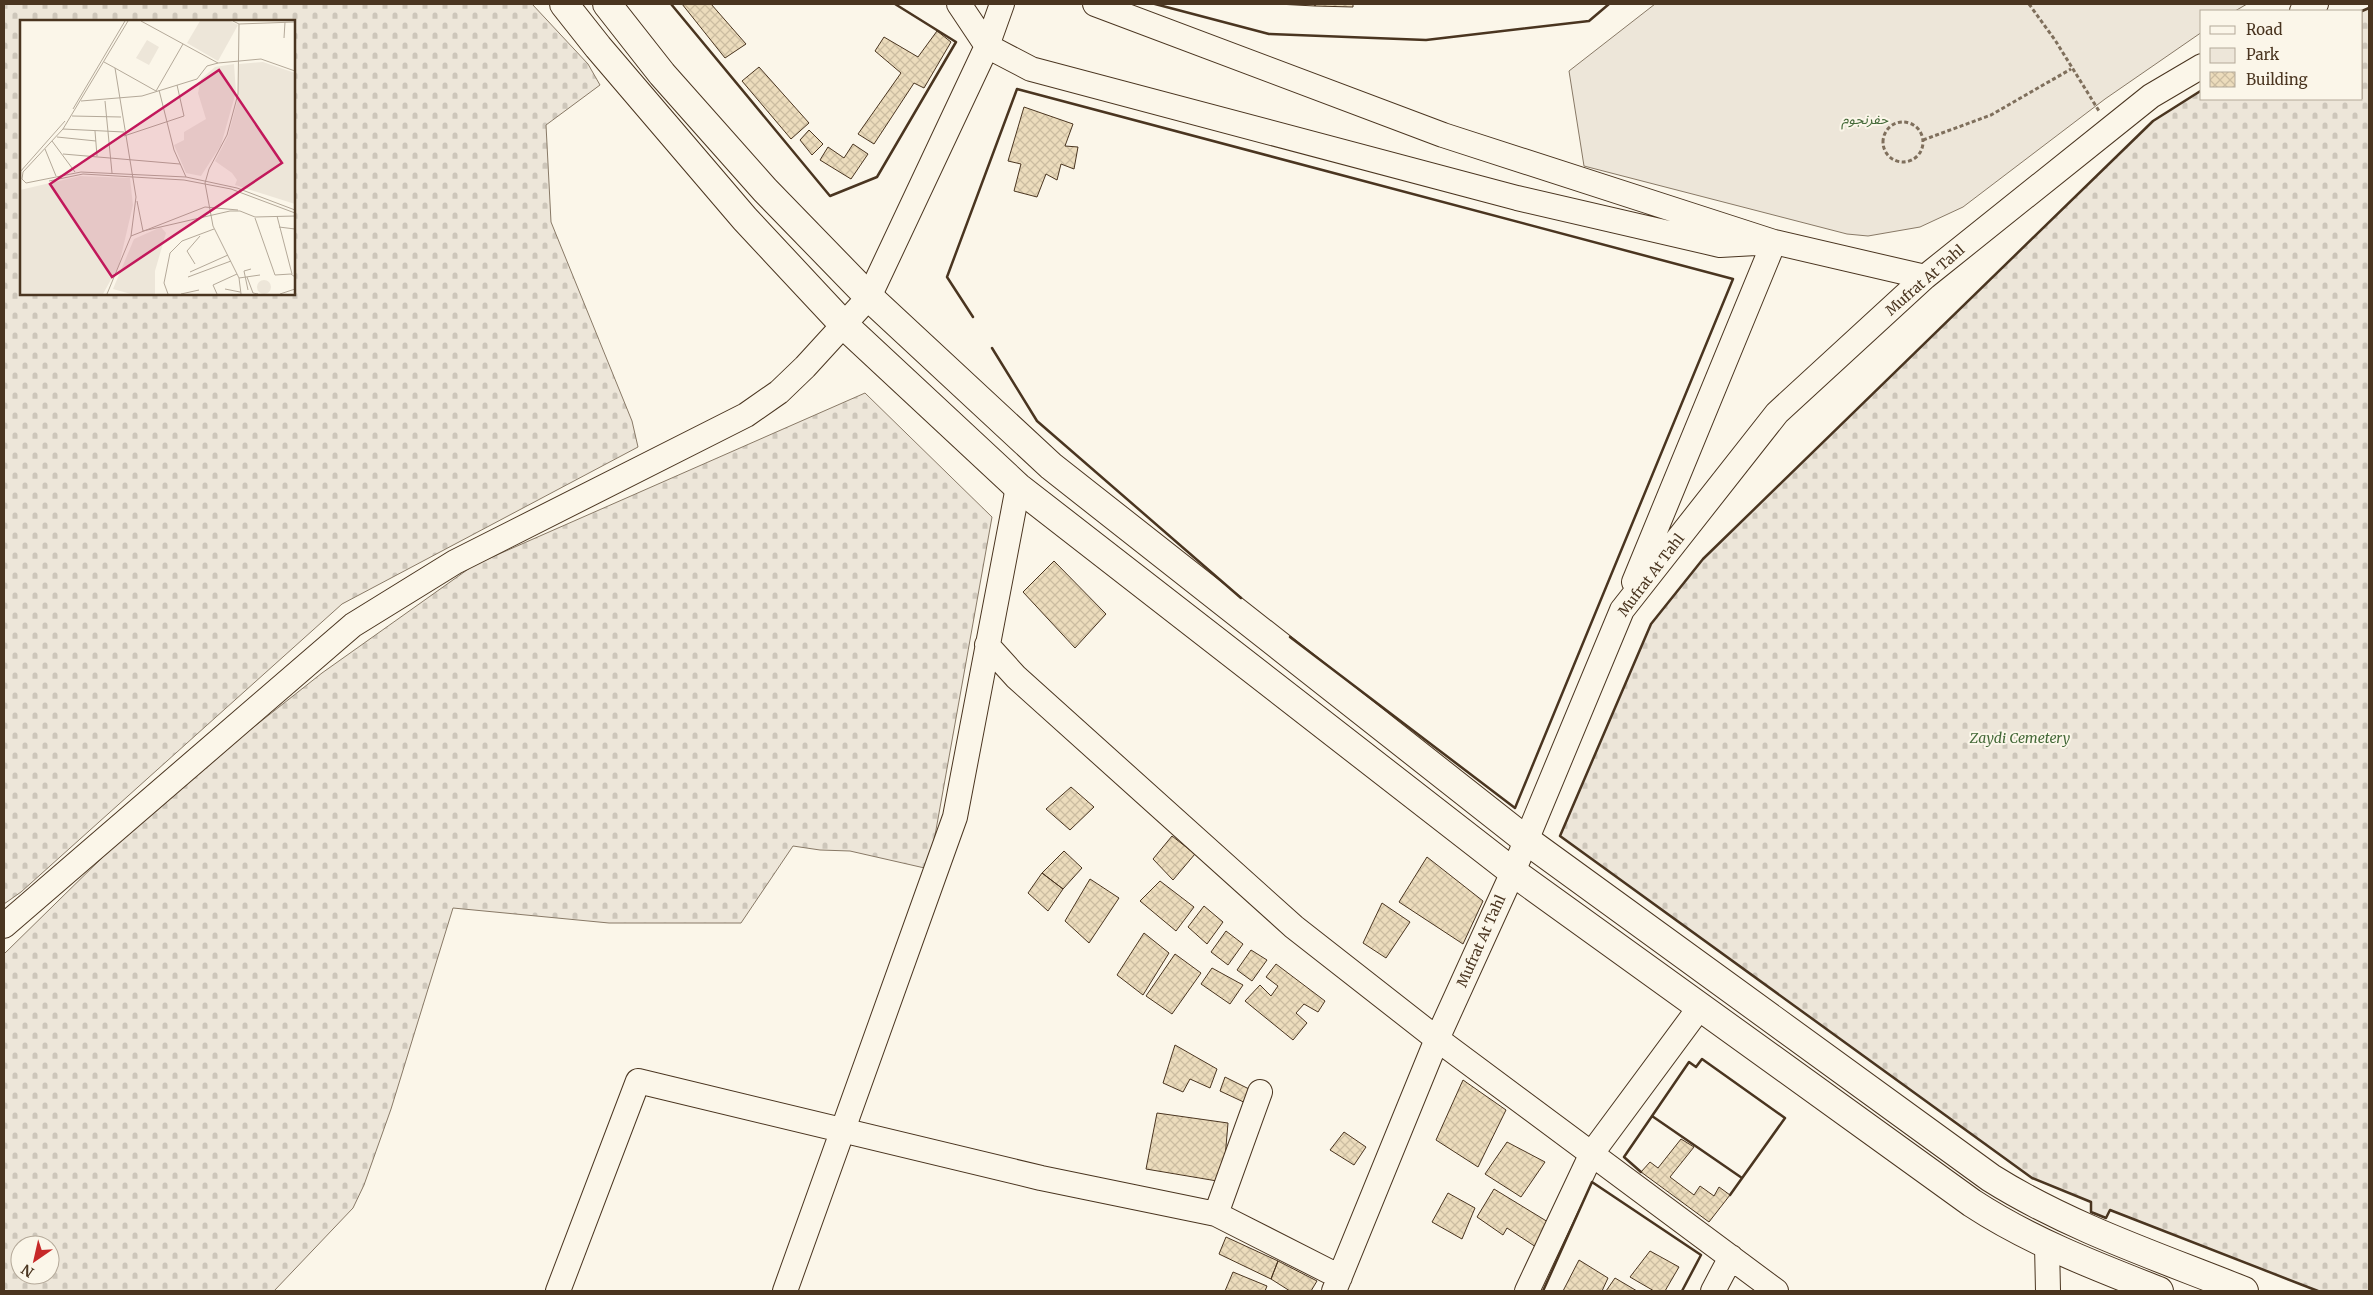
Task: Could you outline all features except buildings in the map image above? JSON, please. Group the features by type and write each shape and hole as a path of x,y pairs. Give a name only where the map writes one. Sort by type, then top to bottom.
{"main road":[{"path":"564,4 598,47 745,219 844,325 1018,487 1512,872 1972,1203 1993,1217 2076,1259 2159,1291"},
{"path":"607,4 662,74 765,190 868,297 1051,466 1526,840 1991,1178 2031,1202 2071,1220 2244,1291"}],"street":[{"path":"959,4 987,46 1030,69 1517,198 1720,245 1774,242"},
{"path":"4,926 353,625 455,562 746,414 780,392 868,297 987,46 1002,4"},
{"path":"1095,4 1443,135 1774,242 1925,277"},
{"path":"2304,10 2316,4"},
{"name":"Mufrat At Tahl","path":"1337,1284 1437,1039 1526,840 1622,610 1777,413 1925,277 2151,96 2200,67"},
{"path":"1622,610 1774,242"},
{"path":"785,1291 955,817 1018,487"},
{"path":"987,645 1016,676 1294,927 1437,1039 1776,1291"},
{"path":"1527,1291 1592,1153 1700,1007"},
{"path":"558,1291 638,1081 843,1132 1042,1178 1216,1214 1337,1284"},
{"path":"1216,1214 1260,1092"},
{"path":"2047,1245 2048,1291"},
{"path":"1712,1291 1731,1257"}],"path":[{"path":"2029,4 2055,40 2071,69 2112,127"},
{"path":"1923,140 1991,115 2071,69"},
{"path":"1901,122 1914,125 1920,132 1923,140 1922,149 1917,157 1909,161 1900,162 1892,159 1885,152 1882,139 1888,127 1901,122"}],"green space":[{"path":"4,4 532,4 588,64 600,85 546,125 551,222 632,421 638,447 342,604 21,892 4,904"},
{"name":"حفرنجوم","path":"1655,4 2247,4 2237,10 2200,10 2200,33 2105,99 1963,207 1920,227 1868,236 1847,234 1584,166 1569,71"},
{"name":"Zaydi Cemetery","path":"2369,8 2369,1291 2318,1291 2110,1210 2106,1218 2091,1212 2091,1202 2032,1178 1560,836 1651,624 1703,559 2153,121 2200,91 2200,100 2363,100 2363,11"},
{"path":"865,393 992,517 929,869 850,851 820,850 793,846 741,923 609,923 453,908 391,1109 364,1185 353,1208 274,1291 4,1291 4,954 159,802 322,673 474,565"}],"wall":[{"path":"671,4 830,196 877,177 956,42 895,4"},
{"path":"1155,4 1269,34 1426,40 1589,21 1609,4"},
{"path":"2363,11 2369,8"},
{"path":"973,317 947,277 1017,89 1733,279 1515,808 1290,637"},
{"path":"2200,91 2153,121 1703,559 1651,624 1560,836 2032,1178 2091,1202 2091,1212 2106,1218 2110,1210 2318,1291"},
{"path":"992,348 1037,421 1241,598"},
{"path":"1641,1172 1624,1157 1689,1062 1696,1067 1702,1059 1785,1118 1730,1195"},
{"path":"1652,1116 1742,1178"},
{"path":"1543,1291 1592,1182 1701,1255 1682,1291"}]}
